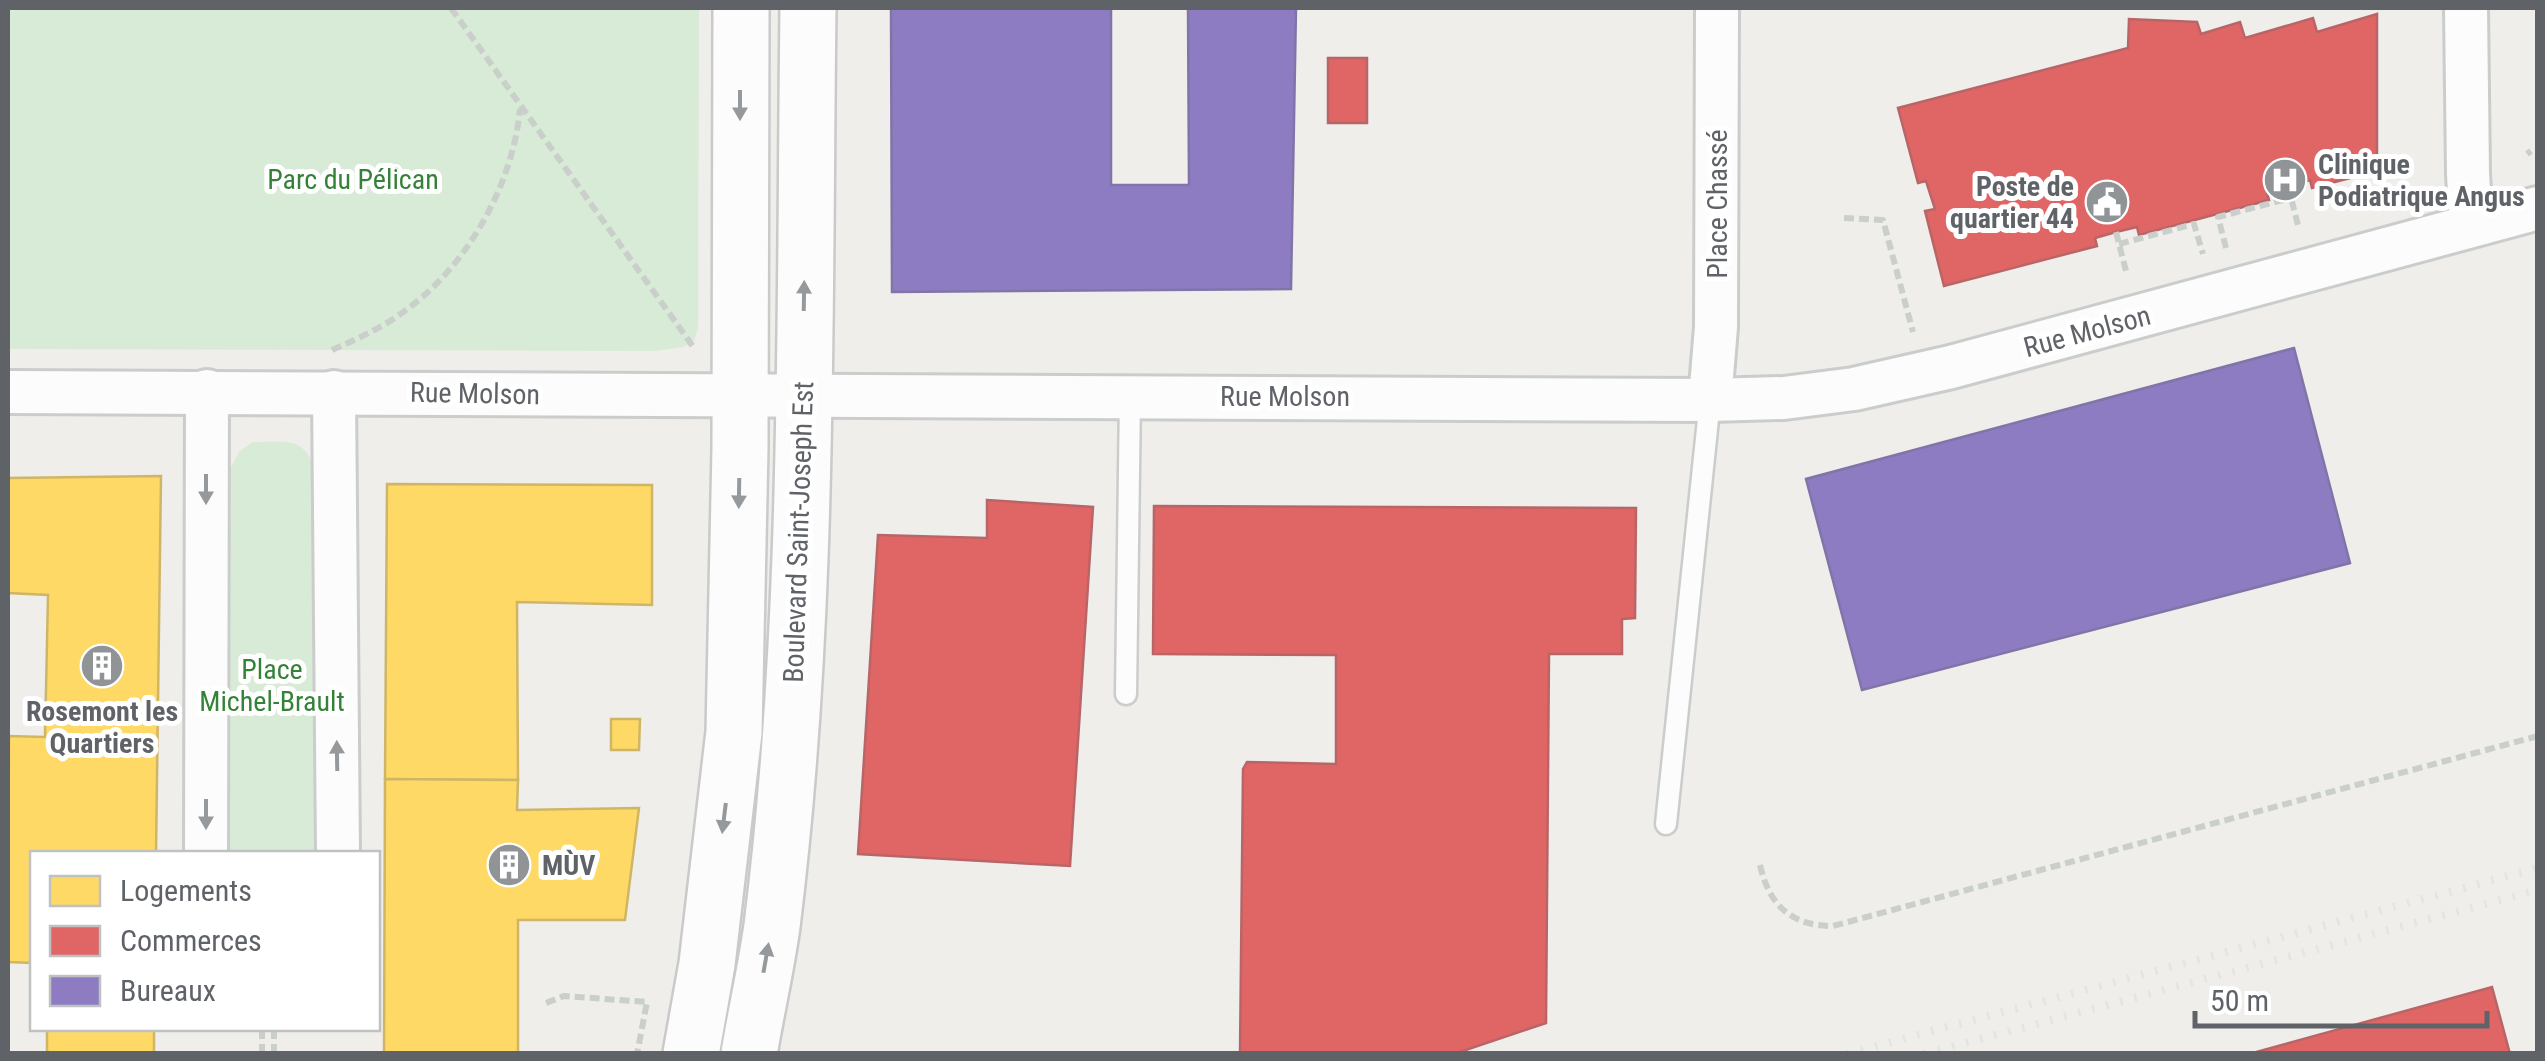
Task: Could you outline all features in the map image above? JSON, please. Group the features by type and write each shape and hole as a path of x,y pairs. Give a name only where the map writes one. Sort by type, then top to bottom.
{"main road":[{"name":"Boulevard Saint-Joseph Est","path":"691,1054 707,964 734,732 740,8"},
{"name":"Boulevard Saint-Joseph Est","path":"749,1054 772,929 793,713 808,8"}],"street":[{"name":"Place Chassé","path":"1710,400 1716,327 1718,8"},
{"path":"2466,8 2472,225"},
{"name":"Rue Molson","path":"8,392 207,391 328,373 739,396 1784,398 1854,389 1951,367 2538,208"},
{"path":"328,373 338,851"},
{"path":"206,851 207,391"}],"lane":[{"path":"1126,694 1130,396"},
{"path":"1666,824 1710,400"}],"path":[{"path":"451,8 694,348"},
{"path":"328,373 432,289 460,256 503,182 517,144 520,107"},
{"path":"2288,186 2299,228"},
{"path":"2226,248 2218,217 2291,198"},
{"path":"1844,218 1883,220 1914,332"},
{"path":"2119,244 2194,224 2203,254"},
{"path":"2116,232 2128,274"},
{"path":"1760,865 1773,901 1810,926 1832,926 2538,736"},
{"path":"546,1003 564,996 647,1002 637,1054"}],"green space":[{"name":"Parc du Pélican","path":"8,8 699,8 698,328 694,341 684,347 655,351 8,349"},
{"name":"Place Michel-Brault","path":"253,442 292,443 306,451 316,471 315,851 228,851 228,472 240,451"}],"building: Logements":[{"name":"Rosemont les Quartiers","path":"161,476 156,851 30,851 30,963 8,962 9,736 45,737 48,595 8,593 8,478"},
{"path":"387,484 652,485 652,605 517,602 518,780 385,779"},
{"path":"611,719 640,719 639,750 611,750"},
{"name":"MÙV","path":"385,779 518,780 517,810 639,808 625,920 518,920 518,1054 384,1054"},
{"path":"47,1031 154,1031 154,1054 47,1054"}],"building: Commerces":[{"path":"2377,14 2377,171 2312,188 2310,180 2267,192 2269,200 2139,235 2137,227 2116,232 2095,238 2097,246 1944,286 1925,211 1935,209 1926,181 1918,183 1898,108 2128,48 2129,19 2197,22 2201,34 2240,22 2245,38 2313,18 2317,32"},
{"path":"1328,58 1367,58 1367,123 1328,123"},
{"path":"987,500 1093,507 1070,866 858,854 878,535 987,538"},
{"path":"1154,506 1636,508 1635,618 1622,619 1622,654 1549,654 1546,1023 1454,1054 1240,1054 1243,769 1247,762 1336,764 1336,655 1153,654"},
{"path":"2492,987 2510,1054 2249,1054"}],"building: Bureaux":[{"path":"891,8 1111,8 1111,185 1189,185 1188,8 1296,8 1291,289 892,292"},
{"path":"2294,348 2350,563 1862,690 1806,479"}],"railway":[{"path":"1847,1054 2538,868"},
{"path":"1924,1054 2538,890"}],"place":[{"name":"Clinique Podiatrique Angus","path":"2285,180"},
{"name":"Poste de quartier 44","path":"2107,202"},
{"name":"Rosemont les Quartiers","path":"102,666"},
{"name":"MÙV","path":"509,865"}]}
